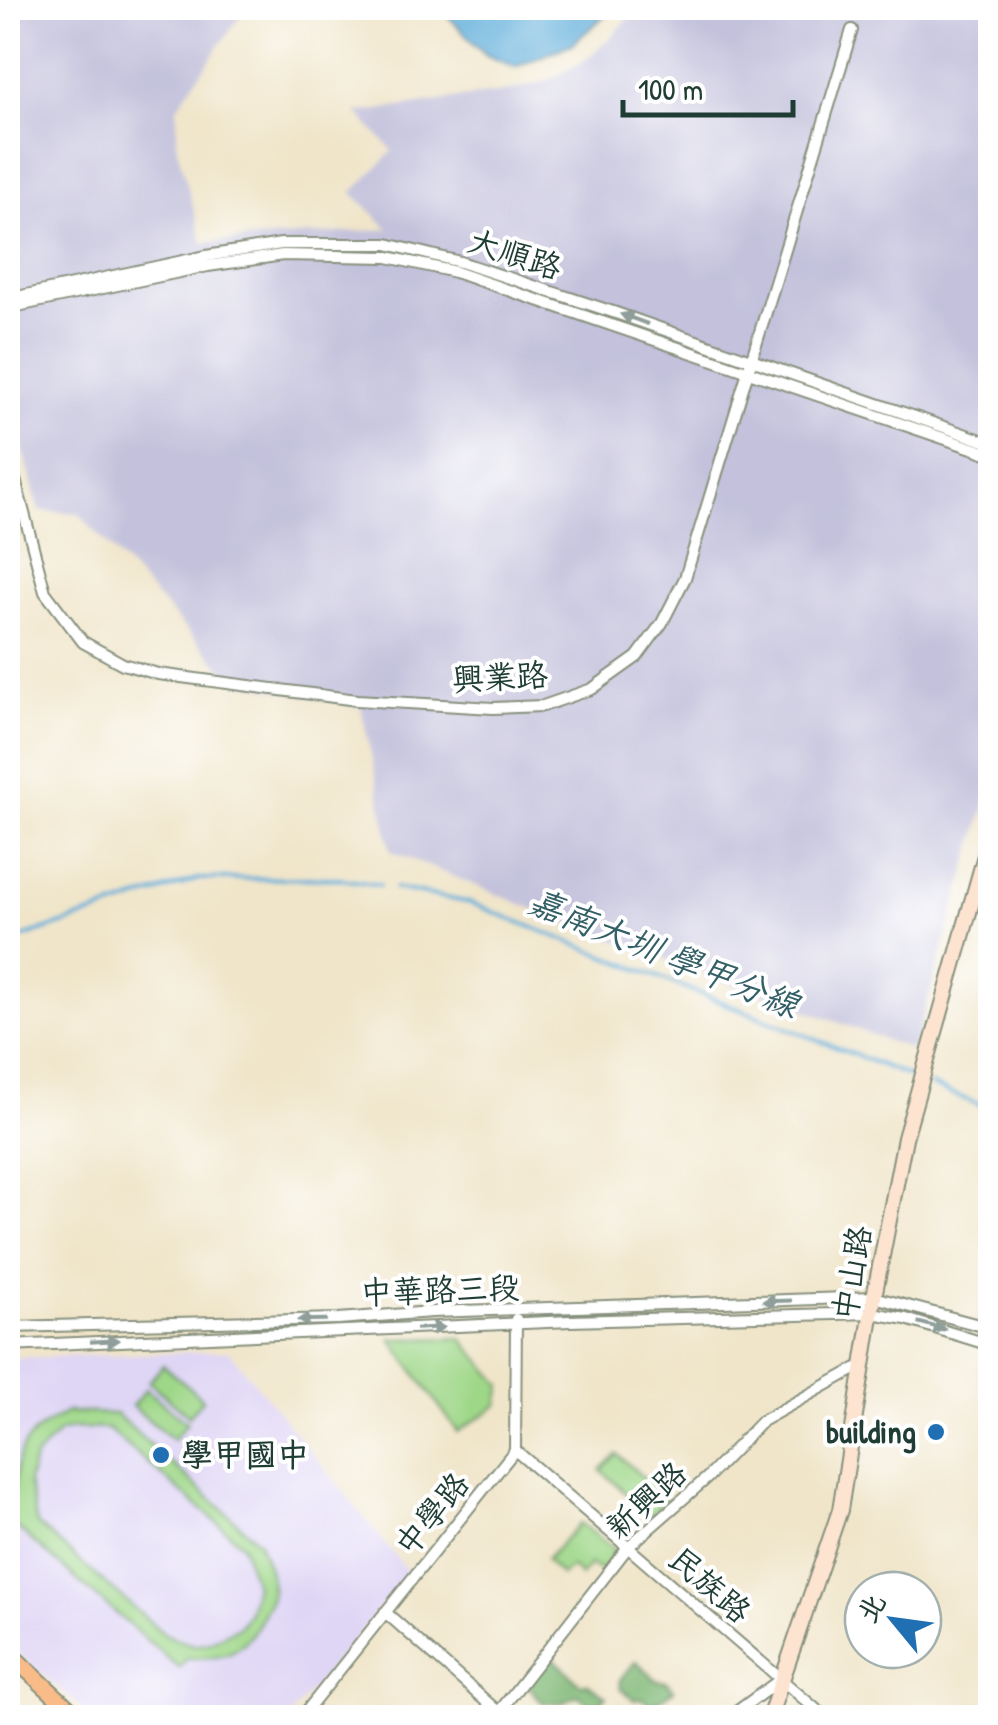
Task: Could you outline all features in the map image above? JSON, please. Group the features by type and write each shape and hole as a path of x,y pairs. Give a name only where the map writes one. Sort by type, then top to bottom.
{"main road":[{"name":"中山路","path":"769,1718 840,1510 874,1297 905,1138 990,838"},
{"path":"8,1652 79,1718"}],"street":[{"name":"興業路","path":"8,454 45,592 83,642 123,664 158,674 356,700 493,708 543,706 592,688 637,657 662,623 685,578 852,30"},
{"name":"大順路","path":"8,298 281,244 387,244 460,262 612,312 751,368 990,454"},
{"name":"大順路","path":"8,308 208,266 283,255 388,257 455,272 990,443"},
{"name":"中華路三段","path":"8,1346 874,1297 990,1328"},
{"name":"中華路三段","path":"8,1328 872,1314 906,1319 990,1345"},
{"path":"515,1450 516,1318"},
{"name":"新興路","path":"502,1714 628,1548 707,1478 762,1420 864,1364"},
{"name":"民族路","path":"515,1450 826,1718"},
{"name":"中學路","path":"304,1713 515,1450"},
{"path":"385,1612 502,1714"},
{"path":"728,1718 781,1678"},
{"path":"8,1698 12,1718"},
{"path":"304,1713 319,1718"}],"shaded area":[{"path":"8,8 246,8 177,107 177,148 203,243 389,229 352,193 393,151 357,113 509,91 547,81 584,61 637,8 990,8 990,789 913,1050 563,921 391,851 361,707 234,681 78,513 39,511 8,390"},
{"name":"學甲國中","path":"229,1351 409,1573 289,1717 92,1717 8,1645 8,1358"}],"green space":[{"path":"461,1338 502,1385 498,1405 458,1432 391,1339"},
{"path":"163,1365 203,1399 189,1416 149,1382"},
{"path":"146,1389 187,1423 173,1440 132,1406"},
{"path":"67,1412 116,1414 259,1542 272,1594 255,1629 241,1646 223,1655 187,1658 179,1668 8,1520 8,1505 24,1446 35,1432","holes":["74,1428 108,1429 242,1544 255,1585 249,1612 240,1626 194,1645 164,1634 37,1524 28,1482 34,1459 59,1432"]},
{"path":"617,1454 667,1499 650,1516 601,1470"},
{"path":"580,1523 615,1550 603,1571 589,1565 581,1576 572,1567 561,1575 546,1560"},
{"path":"550,1655 580,1684 587,1683 606,1697 594,1709 578,1695 562,1703 543,1703 526,1683"},
{"path":"636,1661 674,1690 652,1705 642,1699 634,1700 621,1688 620,1680"}],"water":[{"path":"440,8 614,8 572,44 515,67 486,55"}],"waterway":[{"name":"嘉南大圳 學甲分線","path":"8,942 198,879 335,878 380,885"},
{"name":"嘉南大圳 學甲分線","path":"395,888 471,903 911,1077"},
{"name":"嘉南大圳 學甲分線","path":"930,1085 990,1109"}],"place":[{"name":"building","path":"936,1432"},
{"name":"學甲國中","path":"161,1455"}]}
